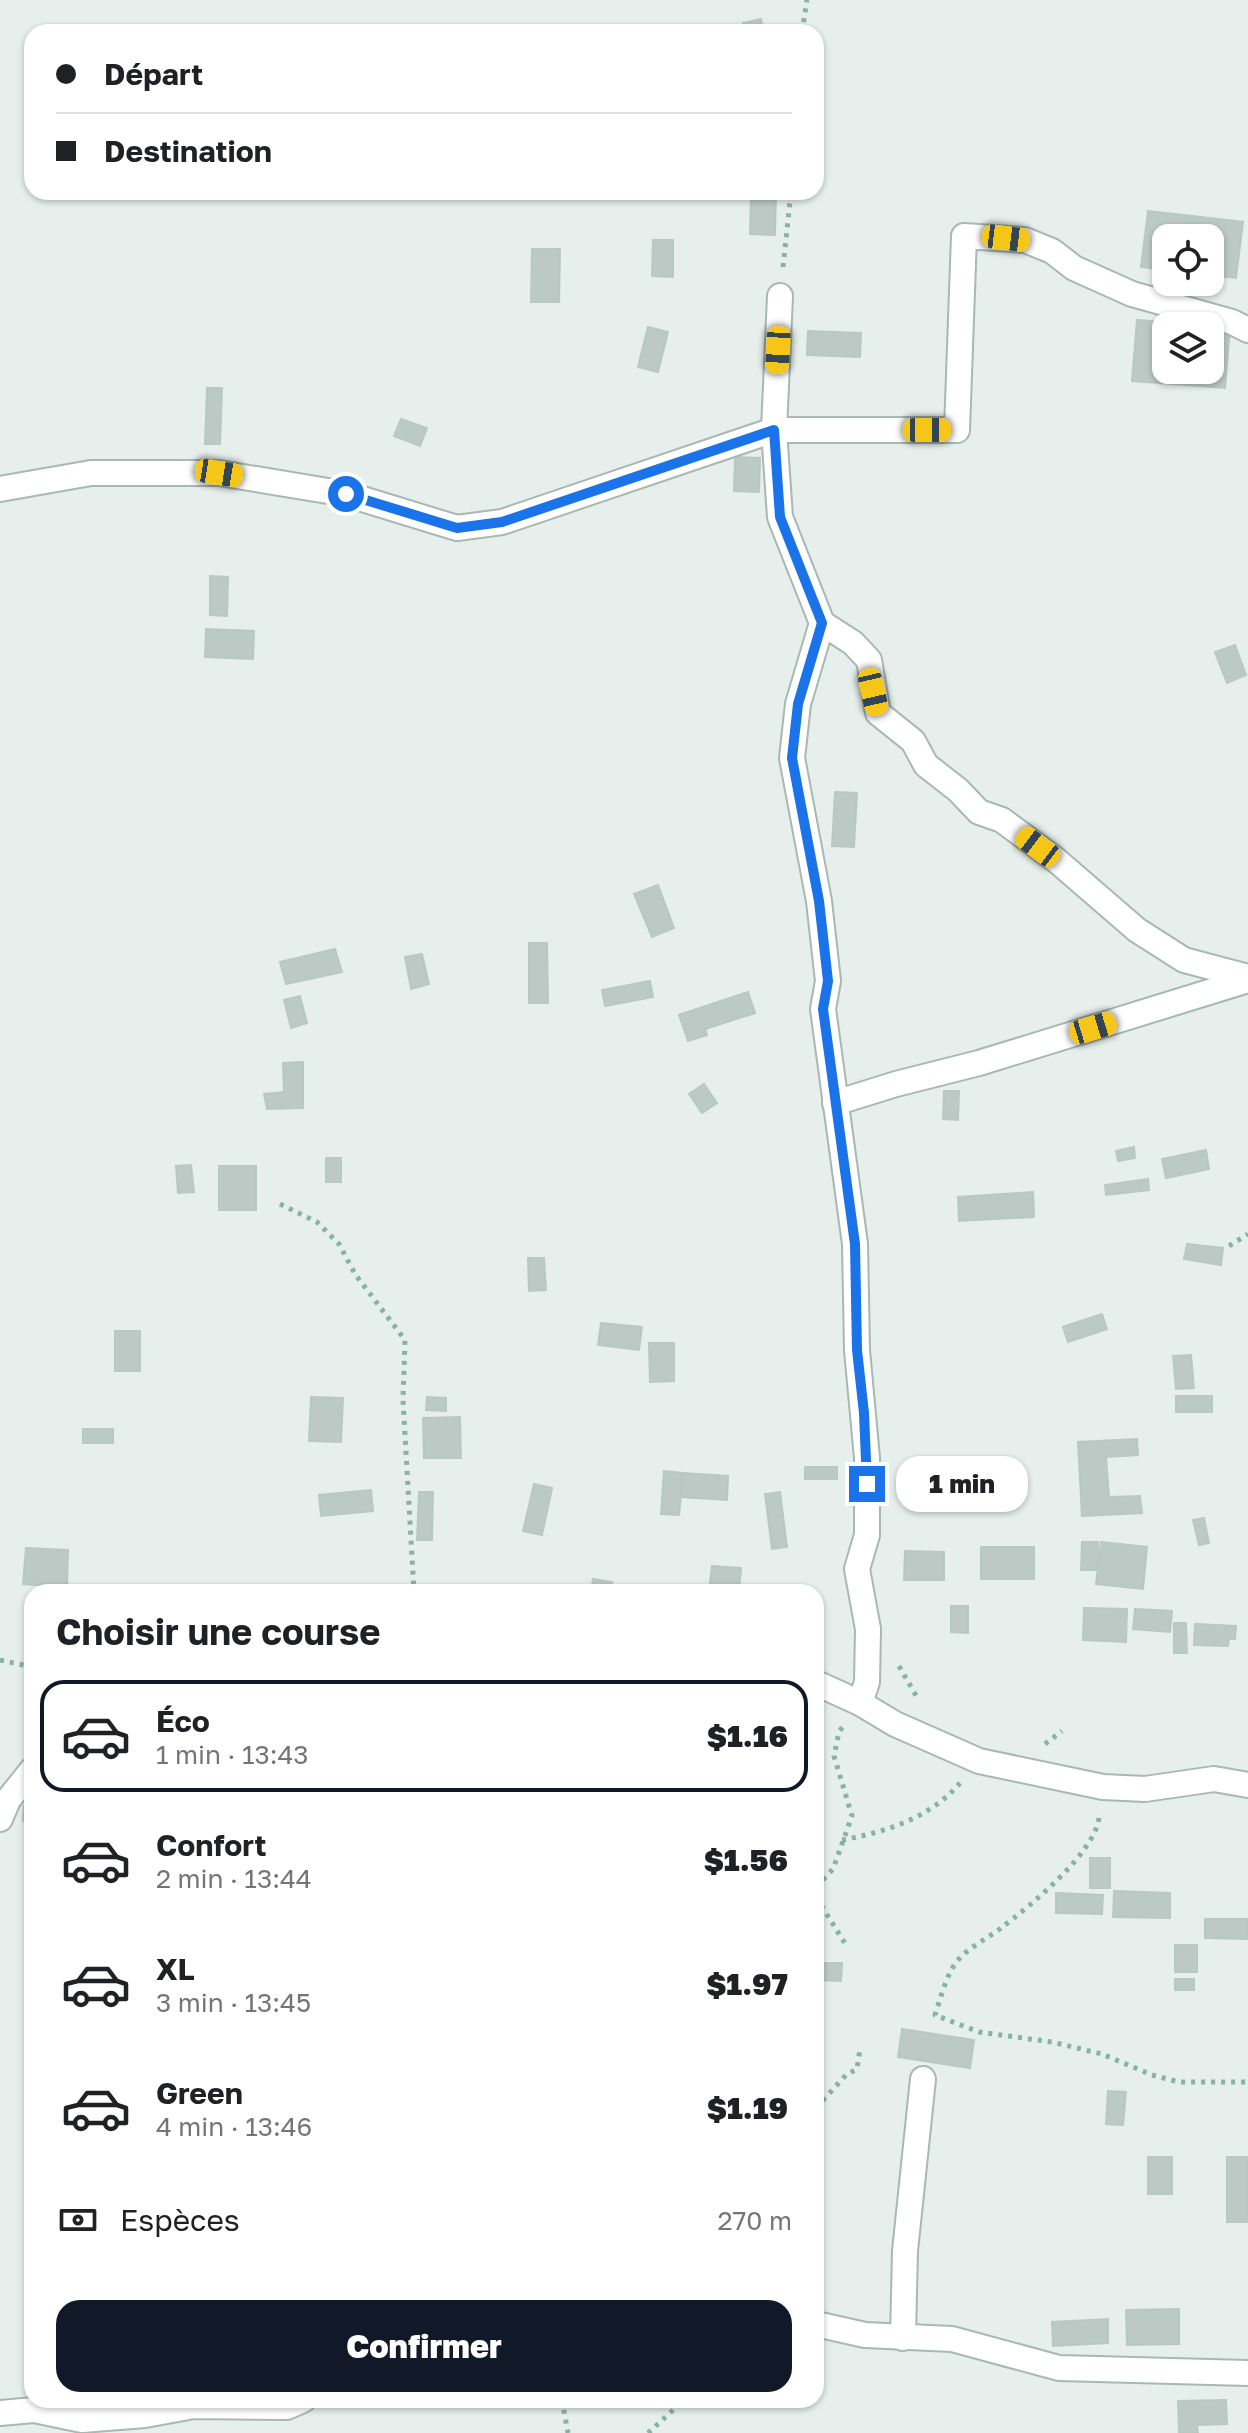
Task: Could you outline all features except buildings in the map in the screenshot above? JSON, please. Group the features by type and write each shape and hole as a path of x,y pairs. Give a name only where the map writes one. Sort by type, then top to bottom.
{"street":[{"path":"0,489 91,473 219,473 346,494 457,528 502,522 774,430 957,430 964,236 1025,240 1052,251 1074,268 1132,294 1232,322 1248,330"},
{"path":"780,296 774,430 780,517 822,623 853,643 869,660 878,713 913,741 926,765 958,790 979,812 1002,820 1056,860 1137,930 1184,960 1248,978"},
{"path":"822,623 798,704 792,758 819,901 828,981 823,1009 855,1244 857,1350 867,1458 867,1535 857,1569 868,1629 867,1682 860,1703"},
{"path":"835,1103 979,1063 1248,978"},
{"path":"824,1687 895,1724 979,1761 1103,1787 1145,1789 1214,1779 1248,1785"},
{"path":"0,1819 8,1800 24,1780"},
{"path":"903,2338 905,2251 923,2079"},
{"path":"824,2326 865,2335 952,2339 1059,2368 1248,2373"},
{"path":"0,2413 34,2410 82,2420 145,2415 183,2408"},
{"path":"211,2408 262,2414 283,2408"}],"path":[{"path":"803,24 807,0"},
{"path":"780,296 790,200"},
{"path":"280,1204 317,1222 339,1244 355,1274 405,1340 403,1400 414,1584"},
{"path":"1229,1246 1248,1234"},
{"path":"868,1629 893,1655 943,1745"},
{"path":"0,1660 24,1665"},
{"path":"824,1879 833,1869 852,1816 834,1756 839,1732 860,1703"},
{"path":"842,1840 880,1833 922,1815 953,1792 979,1761"},
{"path":"1103,1787 1098,1829 1062,1876 1003,1927 959,1959 943,1990 935,2015 979,2032 1052,2042 1102,2054 1152,2075 1179,2082 1248,2082"},
{"path":"824,1910 846,1945"},
{"path":"824,2099 846,2075 857,2069 860,2049"},
{"path":"563,2408 568,2433"},
{"path":"648,2433 675,2408"}],"route":[{"path":"346,494 457,528 502,522 774,430 780,517 822,623 798,704 792,758 814,866 828,981 823,1009 855,1244 857,1350 867,1484"}]}
